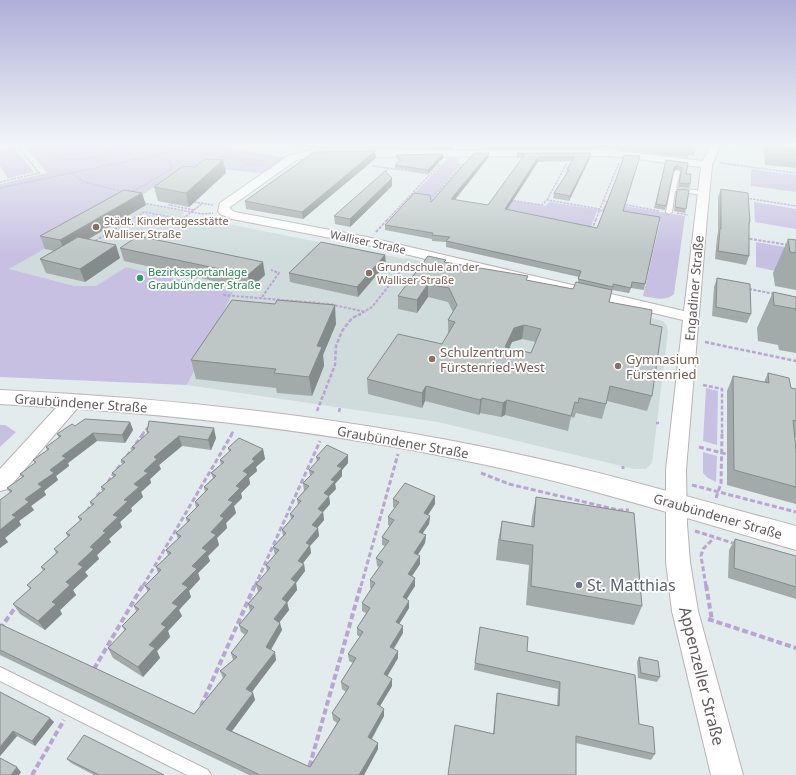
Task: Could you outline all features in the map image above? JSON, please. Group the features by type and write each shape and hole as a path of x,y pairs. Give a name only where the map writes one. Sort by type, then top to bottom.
{"street":[{"path":"219,209 260,180"},
{"name":"Engadiner Straße","path":"676,514 676,470 705,180"},
{"name":"Walliser Straße","path":"219,209 232,215 373,242 691,317"},
{"name":"Graubündener Straße","path":"0,398 73,401 210,413 314,432 388,438 512,462 676,514 796,538"},
{"path":"0,483 73,401"},
{"name":"Appenzeller Straße","path":"676,514 678,562 685,611 727,775"}],"lane":[{"path":"669,212 676,180"},
{"path":"674,189 704,193"},
{"path":"0,674 203,775"}],"path":[{"path":"0,188 34,180"},
{"path":"80,180 130,193 152,180"},
{"path":"373,235 424,180"},
{"path":"426,196 434,198 450,180"},
{"path":"508,200 542,205 557,180"},
{"path":"591,233 612,180"},
{"path":"130,193 132,197"},
{"path":"412,194 419,195"},
{"path":"742,198 796,206"},
{"path":"546,200 600,209"},
{"path":"603,201 610,202"},
{"path":"141,202 202,214 219,209"},
{"path":"173,202 169,205 194,210"},
{"path":"194,202 204,203 219,209"},
{"path":"95,241 144,212 182,219 204,203"},
{"path":"616,203 701,217"},
{"path":"743,238 788,245"},
{"path":"199,712 314,432 313,415 319,409 335,365 336,346 342,331 352,318 366,312 372,307 411,258"},
{"path":"261,297 279,272 271,270"},
{"path":"742,288 780,295"},
{"path":"223,295 261,297 329,304 366,312"},
{"path":"705,342 796,361"},
{"path":"703,385 722,389 721,483 716,499"},
{"path":"339,412 340,408"},
{"path":"84,514 150,425"},
{"path":"91,675 236,427"},
{"path":"699,446 726,454"},
{"path":"307,775 398,452"},
{"path":"475,471 516,486 618,510 637,510"},
{"path":"710,489 796,512"},
{"path":"676,514 714,538 737,545"},
{"path":"712,620 701,556 703,549 714,538"},
{"path":"0,629 19,604"},
{"path":"685,611 796,648"},
{"path":"34,774 71,709"}],"shaded area":[{"name":"Bezirkssportanlage Graubündener Straße","path":"16,180 163,180 137,199 130,200 9,269 75,286 96,286 126,267 233,292 187,385 0,377 0,184"},
{"path":"427,180 447,180 432,198 490,208 497,198 546,206 549,202 602,210 606,203 685,216 674,294 664,299 643,296 660,222 597,211 589,232 467,206 411,197"},
{"path":"751,180 796,180 796,192 751,186"},
{"name":"Schulzentrum Fürstenried-West","path":"128,201 185,212 182,215 405,259 407,258 663,321 667,326 668,332 652,463 646,469 634,469 438,422 187,385 232,292 126,267 96,286 75,286 8,269"},
{"path":"754,202 796,209 796,229 755,222"},
{"path":"756,242 796,249 796,275 756,267"},
{"path":"706,388 718,391 717,445 703,441"},
{"path":"0,425 5,425 16,432 0,447"},
{"path":"703,452 717,456 716,482 708,478 703,473"}],"building":[{"path":"163,180 200,180 186,193 154,187"},
{"path":"274,180 340,180 302,212 245,201"},
{"path":"375,180 390,180 350,219 334,216"},
{"path":"450,180 467,180 451,199 488,205 506,180 523,180 505,209 597,228 616,180 633,180 623,211 660,217 645,284 632,282 631,288 613,284 613,287 578,279 581,271 446,241 450,237 432,235 433,233 385,225 414,193 430,195 431,202"},
{"path":"562,180 578,180 570,196 554,193"},
{"path":"661,180 671,180 666,206 656,204"},
{"path":"680,180 690,180 690,184 679,183"},
{"path":"677,189 689,190 686,209 675,207"},
{"path":"721,189 748,193 750,222 749,256 718,251 721,229"},
{"path":"124,190 142,193 60,240 40,236"},
{"path":"138,236 263,262 248,275 120,248"},
{"path":"78,237 116,245 80,269 40,259"},
{"path":"788,239 796,240 796,253 790,252"},
{"path":"321,242 385,255 357,287 289,273"},
{"path":"428,256 446,260 444,262 528,276 526,280 573,289 576,282 612,290 609,302 652,310 650,324 662,327 652,396 610,386 606,404 579,398 578,403 575,402 571,416 507,400 503,403 482,398 480,400 426,386 422,393 367,379 398,334 442,344 455,322 448,320 457,305 449,288 428,284 417,300 398,296","holes":["524,325 541,329 531,353 505,347 514,328"]},
{"path":"717,278 750,284 751,314 716,307"},
{"path":"773,292 796,297 796,309 774,305"},
{"path":"232,300 275,304 277,300 335,305 317,346 322,347 309,377 274,373 276,369 191,360"},
{"path":"768,373 789,378 791,388 796,389 796,421 793,420 796,450 796,487 734,470 733,376 769,383"},
{"path":"85,419 130,422 122,435 93,433 62,456 66,458 50,470 54,473 38,484 42,487 25,499 29,502 12,515 16,517 0,530 0,500 12,491 7,488 24,476 20,474 36,462 33,460 49,449 46,447 61,436 57,434 72,424 75,426"},
{"path":"149,421 214,428 208,440 179,436 154,457 157,459 144,471 148,473 134,484 139,487 124,500 128,501 113,515 118,517 103,531 106,532 90,547 94,549 78,564 83,567 66,582 70,585 52,602 56,604 38,621 13,604 31,588 27,585 45,569 41,567 58,552 54,549 70,535 66,533 82,519 78,517 94,504 90,502 105,489 101,487 116,475 112,473 125,462 121,460 135,448 132,447 149,432 147,432"},
{"path":"239,438 263,449 252,459 255,461 243,471 248,474 236,486 240,488 228,500 233,502 220,516 224,518 211,532 216,535 202,548 207,551 192,566 197,569 182,584 188,587 172,603 178,606 161,624 166,627 149,645 155,648 138,667 108,648 126,629 122,626 139,609 134,606 150,589 145,586 161,570 156,567 171,553 166,550 181,536 176,533 190,520 186,518 199,505 195,502 208,489 204,487 216,476 211,473 224,462 220,460 231,450 228,448"},
{"path":"327,445 348,455 337,466 342,468 331,480 335,481 324,493 329,496 318,509 323,512 312,525 318,528 306,543 310,545 298,561 304,564 291,579 296,582 282,599 287,602 274,619 280,623 266,647 275,652 246,689 253,693 226,729 310,767 340,719 332,713 349,687 341,682 356,658 348,654 363,632 357,628 370,608 362,603 375,583 370,580 383,562 376,558 389,541 382,537 394,520 388,517 399,502 393,499 405,483 435,496 424,513 430,516 419,532 426,535 414,553 420,556 408,574 415,578 403,597 409,601 396,622 403,626 390,647 398,651 384,674 392,679 377,704 384,709 368,737 378,743 359,775 260,775 0,650 0,624 194,714 226,675 220,671 237,657 231,653 248,631 239,625 254,607 248,604 262,588 256,584 270,568 266,565 279,550 273,547 286,533 282,530 294,516 290,514 301,501 297,499 309,486 303,483 314,472 309,470 320,458 316,457"},
{"name":"St. Matthias","path":"536,497 634,513 642,606 531,586 533,545 500,540 502,521 534,527"},
{"path":"735,539 796,556 796,587 734,568"},
{"path":"480,627 528,637 527,651 635,675 639,724 653,727 655,754 576,736 576,775 448,775 455,725 494,734 497,693 559,706 560,682 475,663"},
{"path":"639,657 658,661 660,677 641,673"},
{"path":"0,692 50,718 32,741 13,731 0,747"},
{"path":"84,735 164,775 99,775 67,759"},
{"path":"0,758 17,767 11,775 0,775"}],"place":[{"name":"Städt. Kindertagesstätte Walliser Straße","path":"96,227"},
{"name":"Grundschule an der Walliser Straße","path":"369,273"},
{"name":"Bezirkssportanlage Graubündener Straße","path":"140,278"},
{"name":"Schulzentrum Fürstenried-West","path":"432,359"},
{"name":"Gymnasium Fürstenried","path":"618,366"},
{"name":"St. Matthias","path":"579,585"}]}
